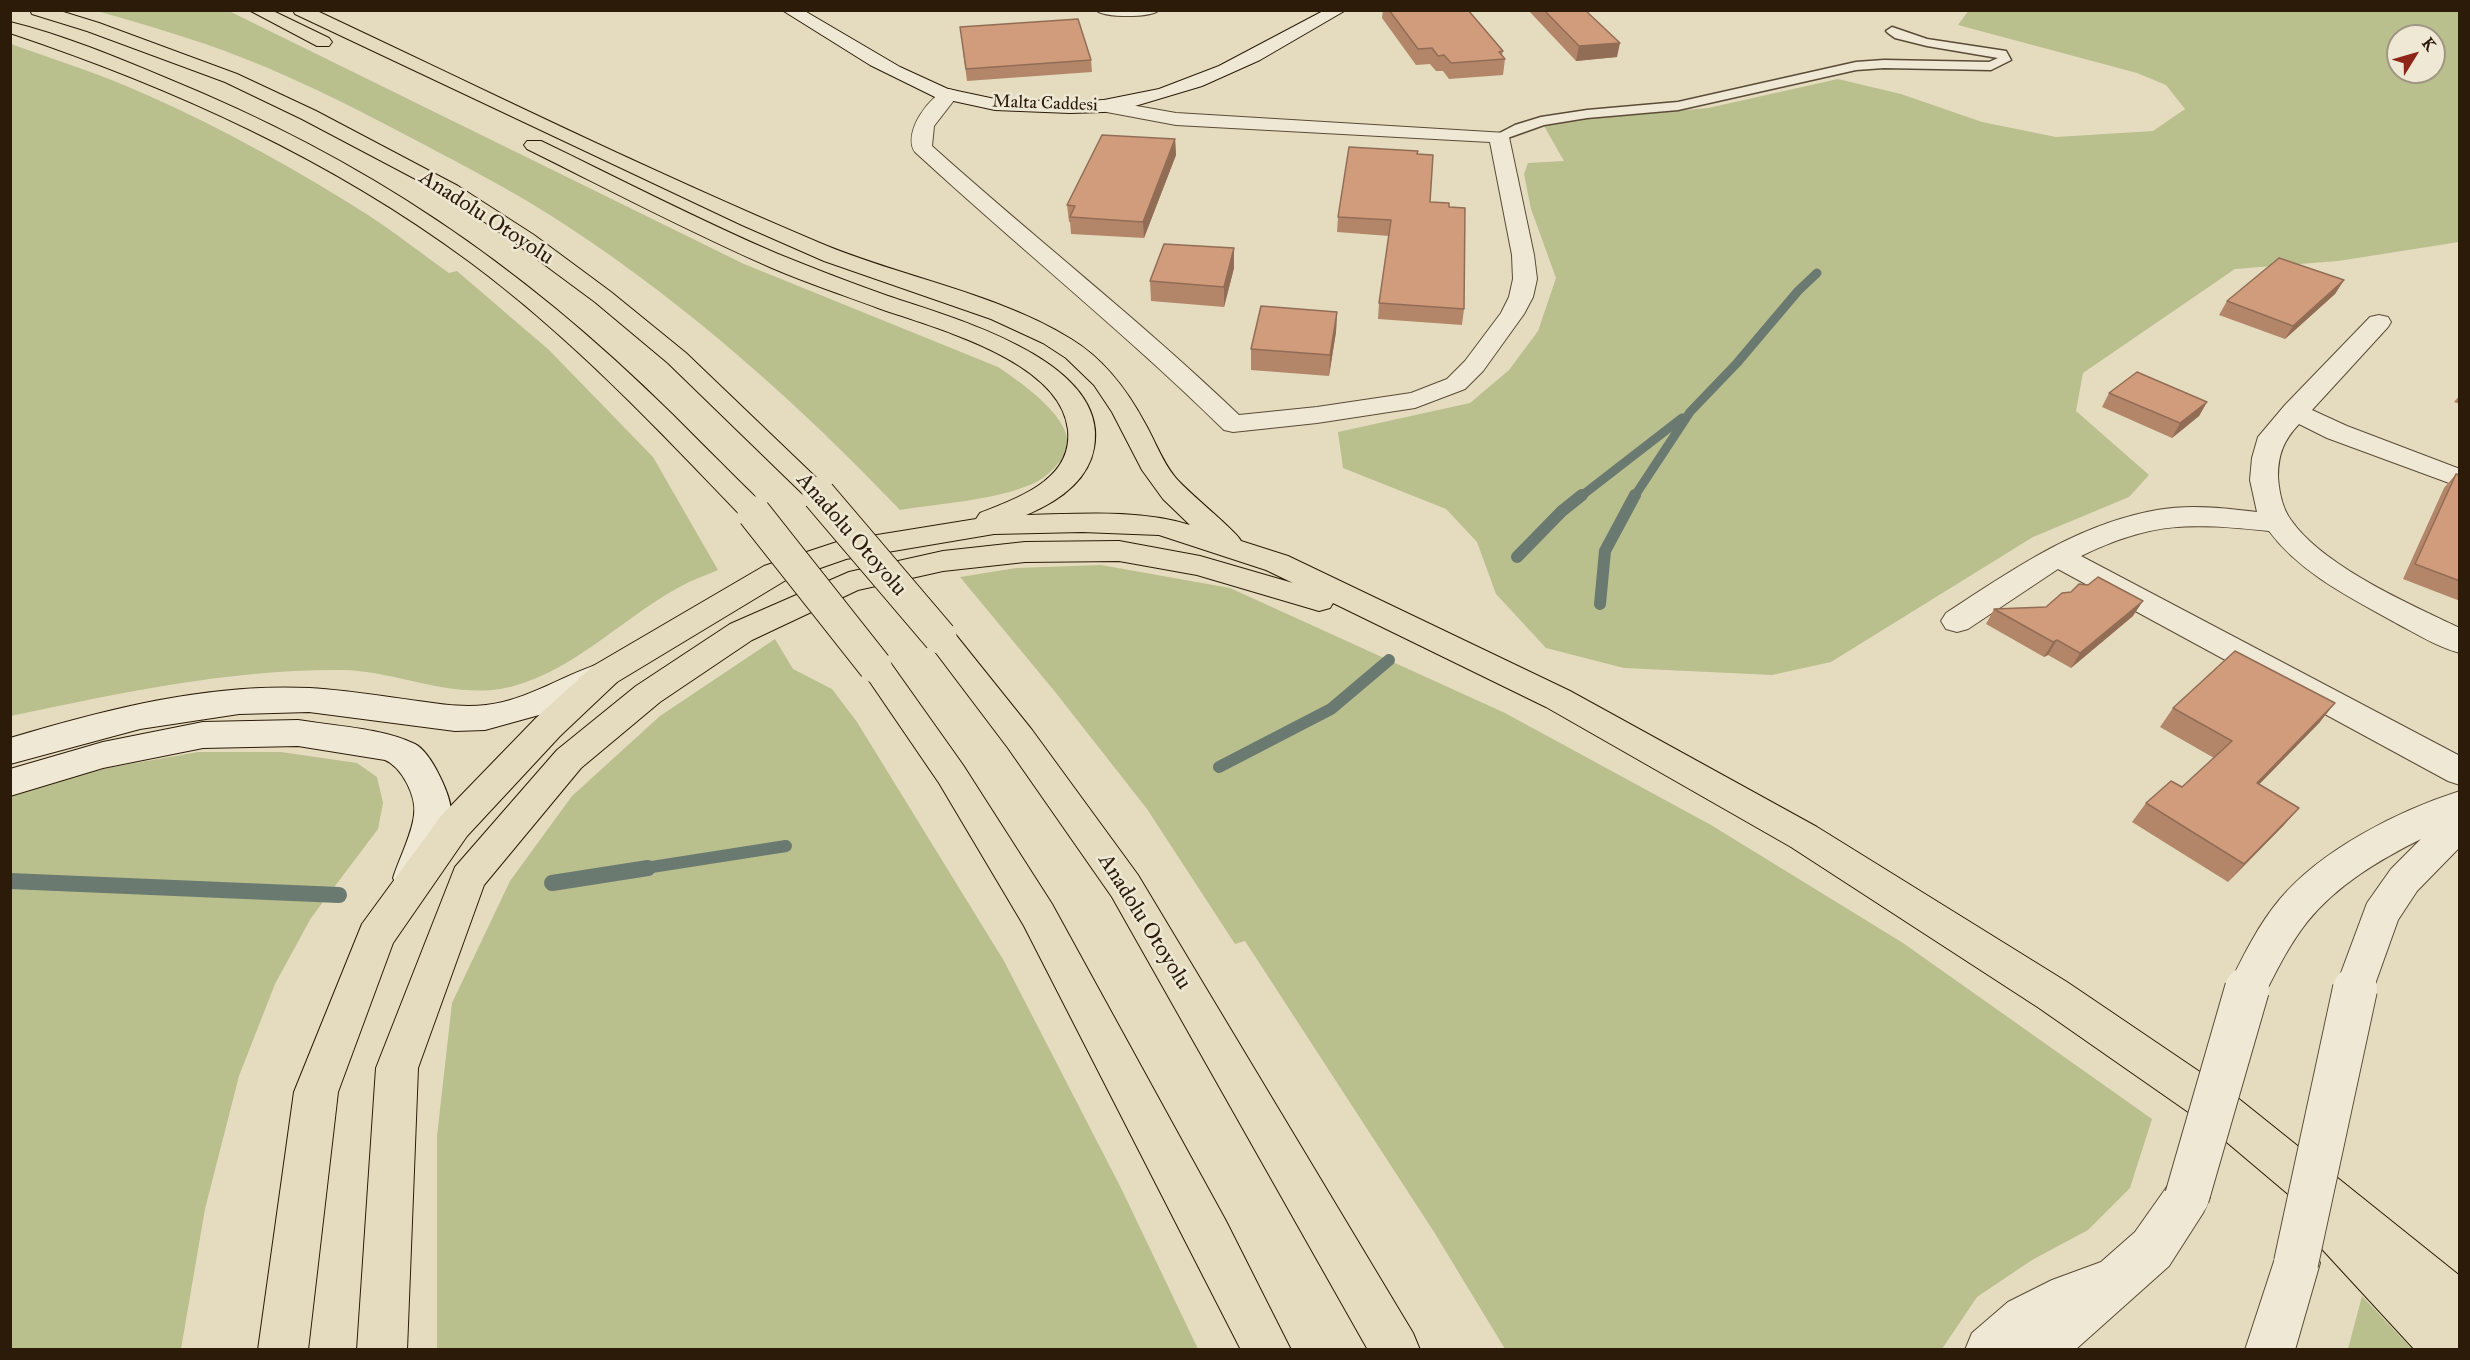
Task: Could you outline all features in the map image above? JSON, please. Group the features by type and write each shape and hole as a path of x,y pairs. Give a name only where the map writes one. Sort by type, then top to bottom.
{"main road":[{"name":"Anadolu Otoyolu","path":"38,10 104,31 231,78 309,115 451,190 603,297 668,350 814,489 940,637 1020,739 1125,886 1396,1350"},
{"path":"257,10 739,245 828,282 973,335 1008,350 1036,366 1061,389 1078,413 1084,435 1082,454 1073,470 1054,488 970,528"},
{"path":"302,10 740,217 860,267 1014,320 1066,346 1093,368 1113,389 1132,422 1148,458 1168,489 1195,516 1245,554"},
{"name":"Anadolu Otoyolu","path":"10,27 117,64 185,91 328,162 404,207 480,258 621,377 754,513 875,666 951,774 1038,915 1210,1237 1267,1350"},
{"path":"282,1350 316,1092 376,936 454,826 548,727 605,675 775,573 840,551 970,528 994,525 1082,523 1161,526 1277,563 1558,699 1804,837 2054,995 2219,1109 2460,1307"},
{"path":"382,1350 397,1068 468,878 569,759 648,694 741,632 849,582 943,561 1024,552 1119,551 1200,566 1413,629"},
{"path":"2219,1109 2449,1350"}],"street":[{"name":"Malta Caddesi","path":"790,10 913,80 949,95 1026,107 1103,106 1155,96 1194,83 1233,66 1338,10"},
{"path":"1104,10 1151,10"},
{"path":"949,95 924,127 919,141 922,148 1004,222 1179,372 1233,424 1317,415 1415,399 1439,392 1456,384 1474,366 1512,314 1521,297 1525,279 1523,255 1499,137 1159,118 1103,106"},
{"path":"2379,322 2272,437 2264,455 2267,498 2277,523 2297,545 2370,594 2460,642"},
{"path":"2294,411 2337,432 2460,479"},
{"path":"1956,621 2057,556 2125,526 2189,516 2277,523"},
{"path":"2057,556 2460,772"},
{"path":"10,751 135,717 215,704 273,700 325,700 467,719 494,716 547,700 605,675"},
{"path":"10,783 103,755 203,735 298,733 390,748 405,754 418,769 426,786 433,814 408,892"},
{"path":"2041,1350 2067,1323 2152,1249 2187,1197 2247,989 2270,946 2294,909 2321,883 2371,848 2407,827 2460,805"},
{"path":"2270,1350 2296,1263 2355,989 2381,914 2404,880 2460,823"},
{"path":"1989,1350 2000,1337 2046,1306 2123,1275"}],"lane":[{"path":"1499,137 1528,124 1551,119 1678,106 1856,66 1884,64 1991,66 2005,60 2002,54 1914,40 1896,35 1892,31"}],"green space":[{"path":"1969,10 2459,11 2459,242 2338,261 2235,269 2083,373 2076,411 2149,475 2129,497 2033,537 1831,662 1772,675 1624,668 1546,648 1496,594 1477,542 1446,509 1343,468 1338,432 1470,403 1509,370 1538,331 1556,278 1531,209 1524,174 1528,163 1564,161 1544,126 1551,122 1708,108 1838,79 1901,94 1982,122 2056,137 2153,131 2185,109 2166,85 2137,73 1958,25"},
{"path":"97,11 229,11 744,264 998,367 1033,393 1057,417 1065,430 1068,443 1065,456 1050,472 1030,485 998,495 900,510 783,395 700,323 612,257 551,216 504,188 366,114 293,79 207,45"},
{"path":"11,44 114,81 204,122 260,151 341,198 389,229 449,273 457,271 549,350 653,457 718,570 676,589 570,661 524,683 500,689 460,690 362,671 301,671 176,684 11,716"},
{"path":"1101,565 1230,588 1505,713 1711,825 1903,943 2152,1119 2130,1188 2088,1230 2032,1260 1977,1297 1942,1349 1505,1349 1434,1232 1245,941 1235,944 1147,809 1056,693 960,577 1016,568"},
{"path":"775,639 793,669 832,689 857,722 1004,961 1121,1188 1198,1349 437,1349 437,1136 452,1003 510,881 572,796 660,716"},
{"path":"198,752 281,752 357,763 377,777 383,803 378,829 311,918 275,984 239,1076 205,1209 181,1349 11,1349 10,793 107,768"},
{"path":"2362,1296 2412,1349 2348,1349"}],"building":[{"path":"1389,10 1468,10 1503,51 1499,52 1505,59 1451,63 1444,55 1438,56 1432,48 1418,49"},
{"path":"1544,10 1585,10 1620,43 1579,46"},
{"path":"1078,19 1091,60 966,69 960,27"},
{"path":"1102,135 1175,139 1143,222 1070,217 1075,206 1067,205"},
{"path":"1349,147 1418,151 1417,154 1433,155 1430,202 1449,203 1449,207 1465,208 1464,309 1379,303 1391,220 1338,217"},
{"path":"1164,244 1234,248 1224,287 1150,281"},
{"path":"2279,258 2344,280 2293,326 2227,301"},
{"path":"1261,306 1337,312 1330,355 1251,349"},
{"path":"2137,372 2207,402 2180,423 2109,393"},
{"path":"2456,474 2460,475 2460,581 2415,564"},
{"path":"2098,577 2143,601 2080,653 2057,640 2053,642 1994,609 2046,607 2062,593 2071,592 2079,584 2088,585"},
{"path":"2235,651 2335,703 2257,783 2299,808 2244,864 2146,803 2171,781 2182,787 2232,741 2173,708"}],"waterway":[{"path":"1634,497 1690,412 1737,363 1798,291 1817,273"},
{"path":"1580,497 1682,418"},
{"path":"1517,557 1562,511 1582,495"},
{"path":"1600,604 1605,551 1635,495"},
{"path":"1219,767 1331,709 1389,660"},
{"path":"639,869 786,846"},
{"path":"552,883 648,868"},
{"path":"10,881 339,895"}]}
